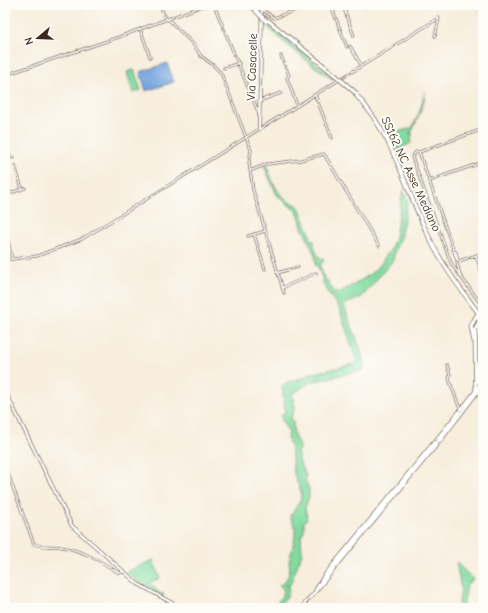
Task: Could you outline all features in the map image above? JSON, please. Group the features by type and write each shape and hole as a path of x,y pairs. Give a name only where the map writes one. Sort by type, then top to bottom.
{"highway":[{"name":"SS162 NC Asse Mediano","path":"252,5 260,12 265,20 356,94 372,113 394,153 436,247 451,274 483,315"},
{"name":"SS162 NC Asse Mediano","path":"458,283 483,319"},
{"path":"476,390 477,328 480,313"},
{"path":"476,348 471,326 480,313"},
{"path":"477,328 483,325"},
{"path":"477,379 479,382 483,381"}],"main road":[{"name":"Via Casacelle","path":"259,129 260,12 262,5"},
{"path":"311,597 438,441 483,381"},
{"path":"301,608 483,385"},
{"path":"5,391 68,519 81,535 138,584 181,608"},
{"path":"438,441 460,408 467,402"}],"street":[{"path":"159,5 168,19 193,44 200,55 222,73 252,152 249,163 250,171 265,231 284,293"},
{"path":"5,74 141,30 205,5"},
{"path":"214,5 259,114"},
{"path":"260,12 274,18 298,10 296,5"},
{"path":"347,47 333,11 344,5 354,36"},
{"path":"480,5 481,14 483,15"},
{"path":"5,260 37,256 82,239 439,18 435,36"},
{"path":"141,30 150,57"},
{"path":"350,46 361,66"},
{"path":"281,56 289,75 287,78 297,105"},
{"path":"224,68 239,63"},
{"path":"260,101 281,93"},
{"path":"314,95 332,138"},
{"path":"483,129 420,152 416,152 412,157 450,263 483,307"},
{"path":"420,152 453,250 456,252 460,276"},
{"path":"5,154 10,155 13,158"},
{"path":"250,171 267,164 301,160 324,154 379,246"},
{"path":"429,181 483,162"},
{"path":"14,166 22,189"},
{"path":"5,186 6,194 25,188"},
{"path":"5,228 12,259"},
{"path":"248,236 265,231"},
{"path":"254,234 265,269"},
{"path":"458,261 483,253"},
{"path":"476,256 483,276"},
{"path":"277,274 298,266"},
{"path":"282,288 316,273"},
{"path":"447,365 450,375 449,379 460,408"},
{"path":"5,466 34,544 38,546 62,547 86,553 118,573 123,572"}],"green space":[{"path":"263,20 335,79 332,79 308,62 263,24"},
{"path":"134,70 141,90 133,93 127,72"},
{"path":"425,91 424,102 412,132 409,133 412,133 411,143 398,150 391,134 412,128 419,114"},
{"path":"266,165 274,184 282,197 299,207 310,233 310,238 314,241 316,252 319,257 324,260 320,266 325,280 327,280 330,286 337,293 366,277 379,266 385,255 390,251 395,237 403,190 407,198 400,239 395,250 393,260 362,297 344,305 362,354 364,370 311,382 292,394 295,407 291,418 294,436 300,447 297,453 301,466 306,475 305,480 309,489 309,497 305,508 307,518 304,522 304,532 301,537 302,553 291,583 289,586 286,585 289,590 286,598 276,608 273,608 282,596 284,590 279,585 284,583 288,576 290,568 289,562 295,537 295,527 290,516 300,500 301,495 293,468 291,450 287,438 289,433 281,416 285,411 282,386 285,383 307,376 309,373 333,369 357,362 339,308 325,288 318,266 316,266 315,255 301,225 297,212 277,195 264,166"},
{"path":"153,560 160,578 149,583 161,594 164,593 163,597 142,585 126,572"},
{"path":"456,562 473,579 467,584 463,608 458,608 461,589"}],"water":[{"path":"167,63 174,82 146,91 140,72"}]}
